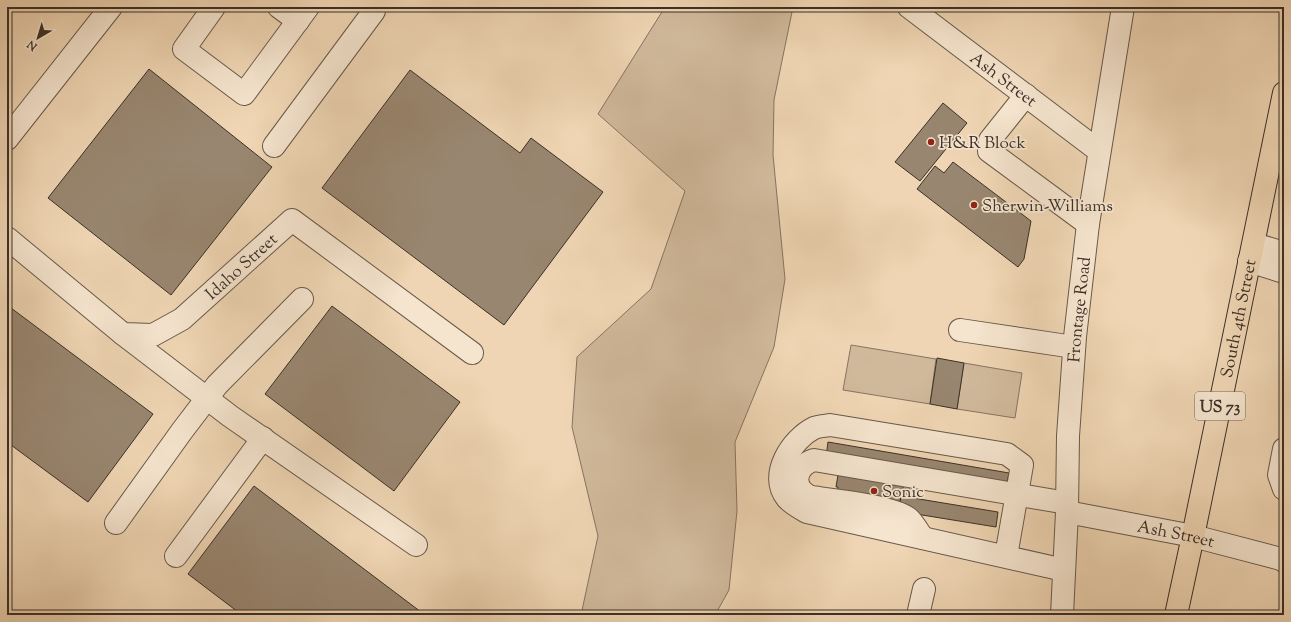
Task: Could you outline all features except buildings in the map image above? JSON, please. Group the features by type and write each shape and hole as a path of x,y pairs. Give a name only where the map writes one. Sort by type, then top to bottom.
{"highway":[{"name":"South 4th Street","path":"1176,615 1194,536 1284,93"}],"street":[{"path":"7,140 111,7"},
{"path":"214,7 184,49 244,94 303,14 278,7"},
{"path":"274,146 374,10 369,7"},
{"name":"Ash Street","path":"909,7 1099,151"},
{"name":"Frontage Road","path":"1062,615 1067,507 1068,436 1074,347 1088,224 1123,7"},
{"path":"1026,95 990,140 989,151 1088,224"},
{"name":"Idaho Street","path":"122,334 153,335 182,319 292,220 472,353"},
{"path":"7,238 122,334 207,398 416,545"},
{"path":"1252,253 1284,253"},
{"path":"1252,253 1284,272"},
{"path":"116,523 217,385 302,299"},
{"path":"960,330 1074,347"},
{"path":"1006,556 1012,494 1022,465 1007,454 830,425 816,427 803,435 786,456 781,469 779,481 782,491 787,499 807,512 1064,570"},
{"path":"176,556 263,438"},
{"path":"1284,449 1279,475 1284,489"},
{"name":"Ash Street","path":"923,538 909,519 898,513 806,495 799,487 797,480 801,469 809,462 814,460 1012,494 1194,536 1284,561"},
{"path":"918,615 924,589"}],"shaded area":[{"path":"665,7 793,7 774,100 773,155 785,279 774,347 735,442 737,511 729,590 715,615 581,615 598,536 572,427 577,357 651,289 685,191 598,114"},
{"path":"851,345 936,359 930,404 843,390"},
{"path":"964,363 1022,373 1015,418 957,409"}],"place":[{"name":"H&R Block","path":"931,142"},
{"name":"Sherwin-Williams","path":"974,205"},
{"name":"Sonic","path":"874,491"}]}
